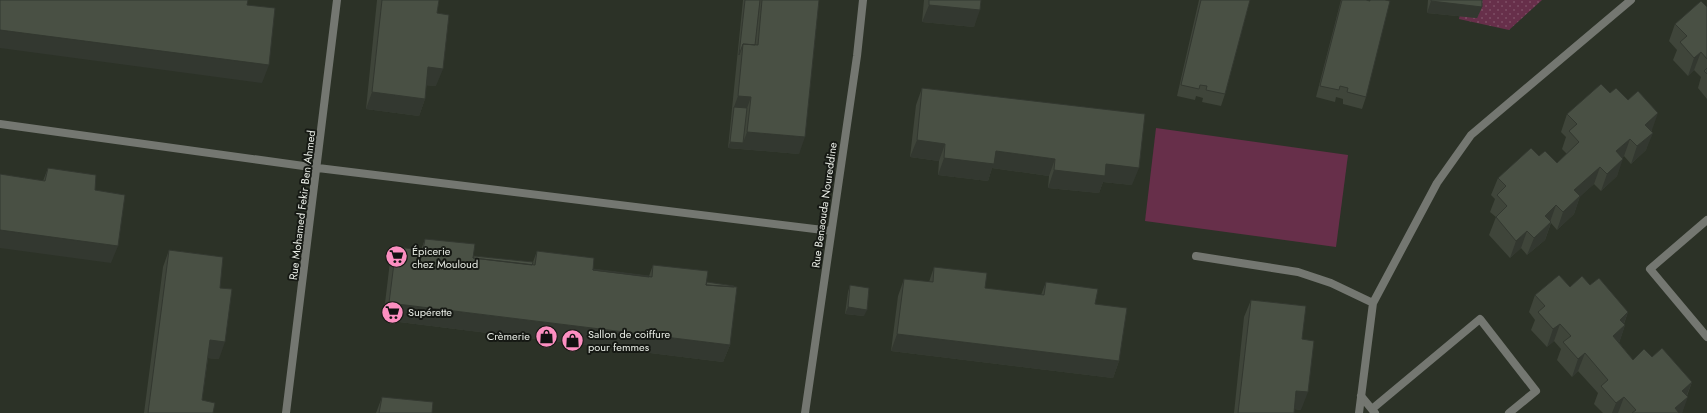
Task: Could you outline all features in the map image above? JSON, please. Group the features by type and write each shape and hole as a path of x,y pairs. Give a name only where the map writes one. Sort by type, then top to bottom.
{"street":[{"name":"Rue Mohamed Fekir Ben Ahmed","path":"286,413 338,0"},
{"name":"Rue Benaouda Noureddine","path":"805,413 857,56 863,0"},
{"path":"1359,413 1373,303 1437,183 1471,135 1631,0"},
{"path":"0,124 318,168 831,231"},
{"path":"1707,220 1650,269 1707,337"},
{"path":"1196,256 1298,272 1331,283 1373,303"},
{"path":"1361,396 1373,411 1480,319 1536,391 1509,413"}],"shaded area":[{"path":"1463,0 1542,0 1509,30 1459,19"},
{"path":"1156,128 1348,155 1336,247 1145,221"}],"building":[{"path":"0,0 248,0 247,5 275,8 269,65 0,30"},
{"path":"382,0 439,0 437,13 449,15 443,69 428,67 425,99 372,92"},
{"path":"745,0 760,0 755,45 743,44 739,55"},
{"path":"762,0 819,0 805,137 747,132 751,97 738,96 743,44 758,45"},
{"path":"929,0 981,0 980,10 929,5"},
{"path":"1201,0 1250,0 1225,94 1206,90 1207,86 1200,85 1199,89 1181,85"},
{"path":"1342,0 1390,1 1366,97 1347,92 1348,88 1340,86 1339,90 1320,86"},
{"path":"1482,0 1482,7 1431,1"},
{"path":"1701,1 1707,7 1707,59 1701,52 1694,58 1680,42 1687,36 1675,24"},
{"path":"1601,84 1610,93 1616,88 1628,100 1638,91 1658,113 1645,125 1653,133 1637,146 1630,139 1616,151 1623,159 1607,174 1600,167 1574,190 1580,196 1563,212 1556,205 1545,216 1551,222 1534,238 1527,231 1516,241 1496,217 1507,206 1497,195 1506,186 1498,178 1531,148 1539,156 1545,151 1557,163 1579,142 1569,131 1577,124 1567,114"},
{"path":"922,88 1145,114 1139,168 1106,164 1105,176 1054,170 1055,159 996,151 994,164 944,158 945,144 917,140"},
{"path":"734,107 747,108 743,143 730,142"},
{"path":"48,168 96,175 95,190 125,195 118,246 0,230 0,174 45,181"},
{"path":"425,239 475,244 473,258 535,265 537,251 594,258 593,270 652,277 653,265 708,271 706,285 737,287 730,345 389,303 396,247 423,250"},
{"path":"393,247 396,247 392,258"},
{"path":"169,250 223,257 220,288 232,289 225,342 210,340 202,400 215,403 213,413 148,413"},
{"path":"474,256 533,262 532,265 473,258"},
{"path":"934,267 987,273 985,288 1044,295 1046,282 1098,289 1095,304 1127,308 1119,361 897,334 904,279 933,282"},
{"path":"593,270 649,276 649,277"},
{"path":"1559,275 1570,287 1582,276 1590,285 1599,278 1628,312 1620,320 1625,325 1613,336 1633,360 1644,349 1652,357 1662,348 1692,382 1682,391 1688,397 1675,408 1679,413 1632,413 1636,410 1624,397 1616,403 1601,386 1608,380 1585,353 1578,359 1563,342 1571,336 1560,324 1553,329 1538,312 1545,306 1535,295"},
{"path":"707,282 734,286 734,287 706,285"},
{"path":"850,285 869,288 867,310 848,307"},
{"path":"1251,300 1306,306 1302,339 1314,341 1308,392 1296,391 1294,413 1238,413"},
{"path":"382,397 433,402 432,413 379,413"}],"place":[{"name":"Épicerie chez Mouloud","path":"396,257"},
{"name":"Supérette","path":"392,312"},
{"name":"Crèmerie","path":"546,336"},
{"name":"Sallon de coiffure pour femmes","path":"572,340"}]}
